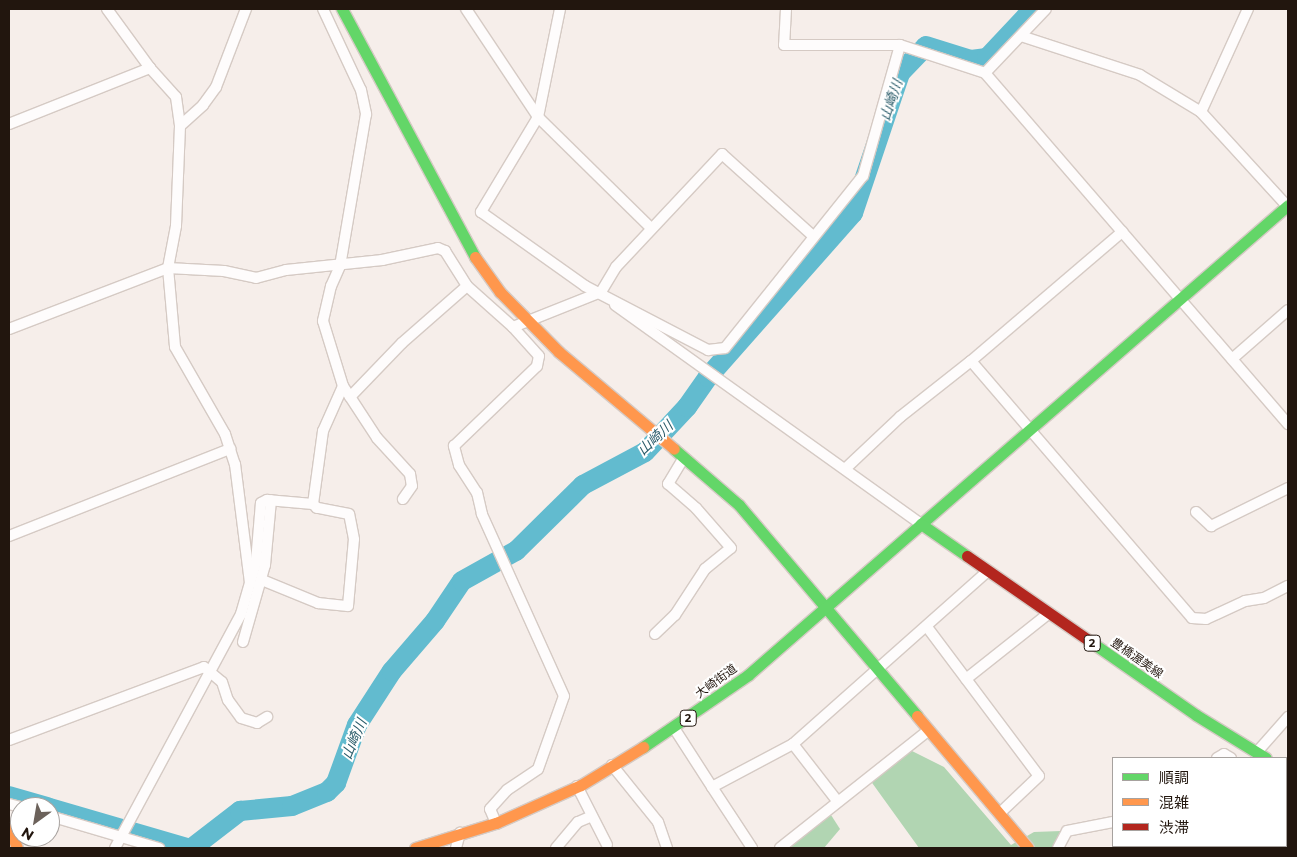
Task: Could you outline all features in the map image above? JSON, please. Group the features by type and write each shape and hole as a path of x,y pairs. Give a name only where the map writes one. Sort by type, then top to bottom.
{"street":[{"path":"107,9 150,68 176,97 180,126 176,226 168,268 176,353 225,434 235,464 250,583"},
{"path":"180,126 203,105 216,87 246,9"},
{"path":"323,9 361,90 366,114 340,266 331,286 323,321 342,386 377,438 410,474 412,486 403,499"},
{"path":"342,9 468,246 500,292 527,321 739,505 1028,848"},
{"path":"466,9 538,117 650,228"},
{"path":"560,9 538,117 481,212 586,286 601,292 708,350 725,348 863,176 900,45"},
{"path":"786,9 784,45 900,45 985,73 1288,424"},
{"path":"985,73 1046,9"},
{"path":"1202,112 1248,9"},
{"path":"1020,36 1140,75 1202,112 1288,206"},
{"path":"9,124 150,68"},
{"path":"513,327 601,292 616,267 650,228 722,154 813,236"},
{"name":"大崎街道","path":"415,848 496,822 577,786 674,728 748,675 1288,206"},
{"path":"845,469 900,416 971,361 1122,232"},
{"path":"9,329 168,268 224,271 256,278 286,270 340,266 438,248 445,251 467,286 513,327 539,356 537,366 454,446 459,465 477,493 482,514 504,557 564,696 538,769 507,790 490,809 496,822"},
{"path":"350,397 402,343 467,286"},
{"path":"601,292 710,374 921,524"},
{"path":"1232,359 1288,310"},
{"path":"971,361 1032,428 1192,618 1206,620 1244,601 1264,598 1288,586"},
{"path":"313,504 323,432 342,386"},
{"path":"9,536 230,449"},
{"path":"655,634 675,615 705,570 731,548 696,508 668,484 684,457"},
{"path":"1196,512 1210,526 1288,488"},
{"path":"243,642 262,580 271,500"},
{"path":"115,848 211,673 241,614 256,562 258,509 261,503 271,500 313,504 317,508 350,514 354,539 348,606 318,603 262,580"},
{"name":"豊橋渥美線","path":"921,524 1048,614 1256,755"},
{"path":"712,787 793,744 988,571"},
{"path":"966,679 1048,614"},
{"path":"927,627 1039,776 1000,813"},
{"path":"9,740 204,667 222,682 228,700 241,718 257,723 267,717"},
{"path":"1256,755 1288,717"},
{"path":"674,728 752,848"},
{"path":"780,848 929,730"},
{"path":"793,744 838,802"},
{"path":"612,765 658,822 667,848"},
{"path":"577,786 607,845"},
{"path":"556,848 578,822 592,816"},
{"path":"60,818 123,833 159,848"},
{"path":"1058,848 1067,831 1112,822"},
{"path":"9,826 15,848"},
{"path":"456,848 460,833"}],"green space":[{"path":"910,750 944,767 1011,845 1034,832 1061,831 1053,848 919,848 870,780"},
{"path":"831,815 840,829 824,848 788,848"}],"water":[{"path":"1287,826 1288,848 1163,848 1287,847"}],"waterway":[{"name":"山崎川","path":"192,848 240,811 292,806 327,792 336,783 357,725 392,671 435,621 462,581 516,551 583,485 645,452 687,407 708,377 853,213 900,73 926,46 971,60 987,58 1033,9"},
{"name":"山崎川","path":"60,811 187,848"}],"traffic: fast":[{"path":"342,9 475,257"},
{"path":"921,524 1288,205"},
{"path":"674,449 739,505 917,716"},
{"path":"643,747 748,675 921,524 967,556"},
{"path":"1094,644 1196,715 1264,757"}],"traffic: slow":[{"path":"475,257 500,292 559,352 674,449"},
{"path":"917,716 1028,848"},
{"path":"415,848 496,823 581,785 643,747"},
{"path":"9,826 17,848"}],"traffic: jam":[{"path":"967,556 1094,644"}]}
